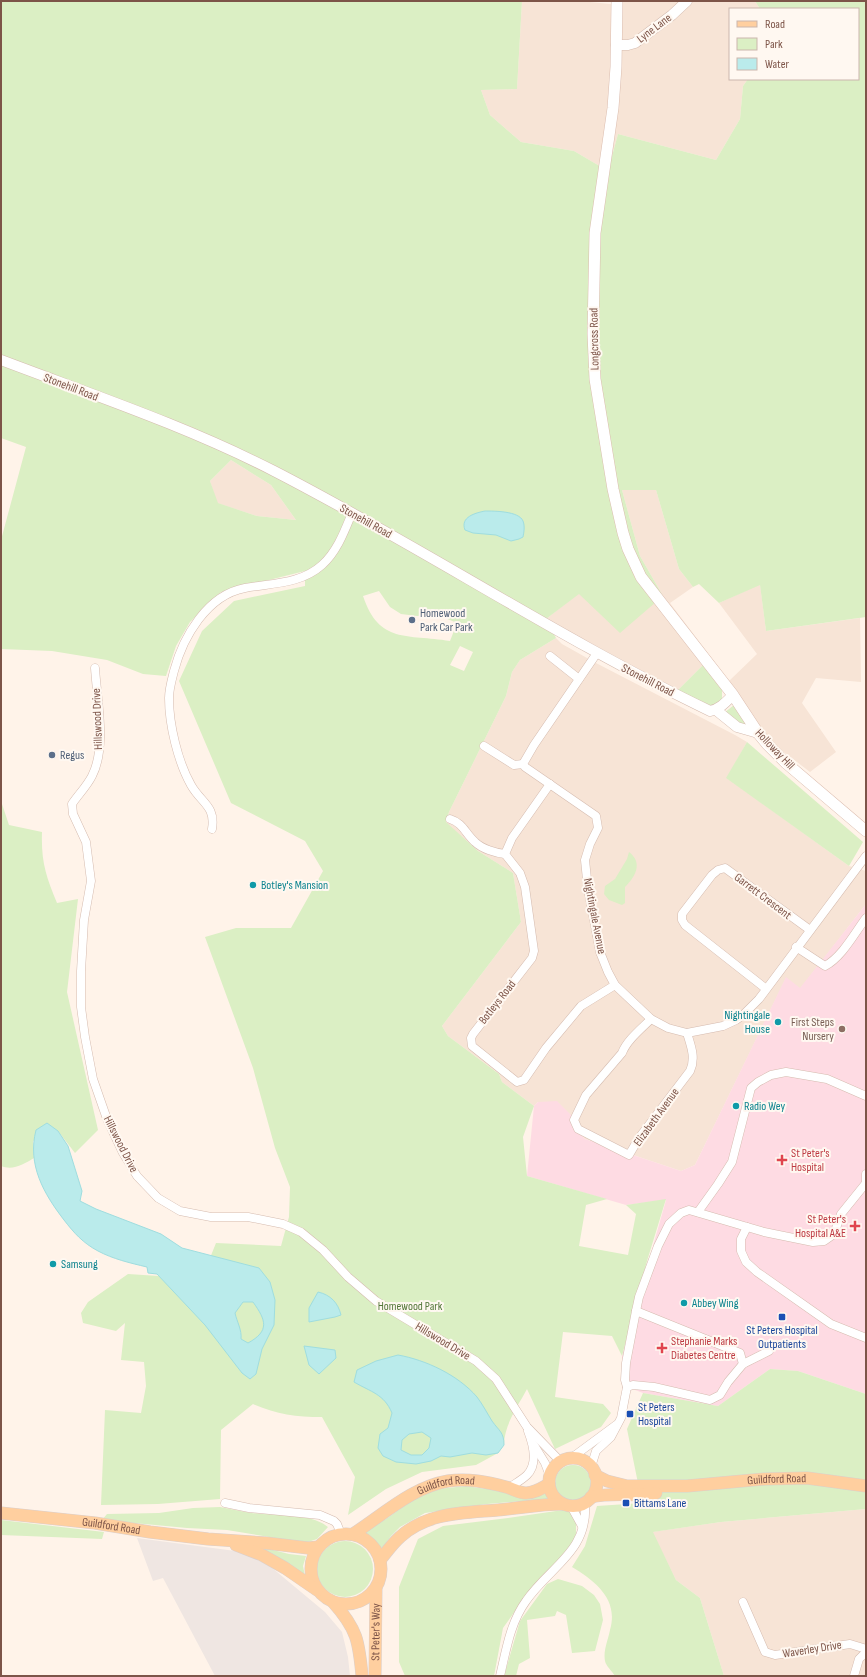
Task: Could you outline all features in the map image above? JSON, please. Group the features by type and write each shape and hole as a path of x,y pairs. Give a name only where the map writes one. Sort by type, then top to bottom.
{"main road":[{"name":"Longcross Road","path":"617,1 613,108 595,233 593,334 595,378 613,489 628,549 646,582 701,652"},
{"name":"Holloway Hill","path":"701,652 767,744 786,763 866,831"},
{"path":"380,1560 400,1537 425,1520 446,1514 462,1512 567,1505 588,1500 596,1483 593,1471 583,1461 565,1460 552,1470 549,1480 554,1497 567,1505"},
{"name":"Guildford Road","path":"593,1471 607,1481 627,1486 687,1486 765,1479 807,1478 866,1486"},
{"name":"Guildford Road","path":"347,1534 405,1498 426,1487 449,1481 473,1480 525,1493 534,1492 549,1480"},
{"name":"Guildford Road","path":"588,1500 611,1494 630,1496 648,1495 687,1486"},
{"name":"Guildford Road","path":"1,1513 95,1523 150,1532 222,1540 308,1548 318,1547"},
{"path":"347,1534 367,1541 373,1546 380,1560 380,1573 376,1588 366,1597 350,1604 333,1602 327,1599 317,1590 310,1570 313,1556 318,1547 325,1540 347,1534"},
{"name":"Guildford Road","path":"222,1540 257,1552 285,1568 317,1590"},
{"name":"St Peter's Way","path":"375,1676 376,1588"},
{"name":"St Peter's Way","path":"333,1602 353,1628 358,1644 362,1676"}],"street":[{"name":"Lyne Lane","path":"616,45 628,45 635,43 672,15 687,1"},
{"name":"Stonehill Road","path":"1,360 173,425 272,470 352,513 560,633 660,686 710,710 716,710 736,727 758,733"},
{"path":"212,829 214,818 210,808 192,786 184,769 172,729 169,697 174,670 185,641 202,614 224,596 243,588 290,582 323,565 336,547 352,513"},
{"path":"484,746 514,765 523,764 534,745 597,653"},
{"path":"550,656 579,679"},
{"name":"Hillswood Drive","path":"95,668 100,740 98,759 92,776 72,804 73,814 86,842 90,881 84,920 81,971 81,1007 93,1079 106,1119 123,1153 137,1176 158,1198 180,1211 211,1217 248,1217 283,1224 301,1232 323,1250 348,1277 376,1301 476,1361 496,1379 527,1427 532,1442 534,1453 531,1468 527,1475 509,1488"},
{"path":"716,710 733,695"},
{"name":"Nightingale Avenue","path":"523,764 525,767 596,816 598,828 590,844 585,860 588,889 600,952 615,985 651,1019 668,1028 687,1033 712,1029 736,1020 758,998 866,856"},
{"path":"450,819 460,823 476,844 505,854 512,838 550,784"},
{"name":"Botleys Road","path":"505,854 520,873 525,887 534,951 532,958 473,1034 471,1042 475,1050 517,1082 524,1080 546,1048 582,1006 615,985"},
{"name":"Garrett Crescent","path":"765,988 685,925 682,920 682,914 712,875 718,870 725,868 810,930"},
{"path":"796,947 825,966 830,964 866,918"},
{"name":"Elizabeth Avenue","path":"651,1019 634,1036 624,1048 622,1053 586,1095 574,1120 578,1129 629,1155 639,1138 690,1071 693,1064 693,1054 687,1033"},
{"path":"698,1212 732,1162 751,1088 758,1082 771,1075 786,1072 827,1079 866,1096"},
{"path":"593,1471 596,1451 611,1437 623,1412 627,1387 625,1380 626,1362 639,1298 658,1246 669,1224 681,1213 689,1210 747,1227 813,1242 824,1241 834,1234 841,1214 866,1183 866,1174"},
{"path":"747,1227 742,1239 741,1251 746,1262 757,1272 831,1324 866,1338"},
{"path":"636,1311 740,1353 743,1364"},
{"path":"627,1387 633,1385 654,1388 710,1400 720,1395 728,1382 743,1364 769,1351"},
{"path":"565,1460 617,1424"},
{"name":"Hillswood Drive","path":"527,1427 565,1460"},
{"name":"Hillswood Drive","path":"532,1442 545,1463 549,1480"},
{"path":"500,1676 507,1643 516,1619 526,1601 574,1548 581,1536 588,1500"},
{"path":"225,1503 249,1508 320,1516 334,1520 347,1534"},
{"path":"567,1505 582,1526"},
{"name":"Waverley Drive","path":"743,1602 765,1652 775,1655 850,1644 866,1649"},
{"name":"Waverley Drive","path":"854,1676 859,1659 866,1652"}],"shaded area":[{"path":"522,1 590,2 621,5 621,1 755,1 759,8 729,8 729,80 747,80 743,86 740,119 716,160 618,134 608,171 574,151 521,142 490,115 481,90 517,89"},
{"path":"231,460 271,485 296,520 257,516 217,503 210,481"},
{"path":"622,490 656,490 679,569 693,587 670,603 729,681 757,654 719,603 760,584 766,631 860,618 861,682 816,678 802,703 836,752 810,772 771,742 704,664 678,690 546,619 579,593 663,596 640,556"},
{"path":"556,638 562,644 596,663 747,742 727,778 849,866 866,871 866,904 800,989 786,978 695,1165 681,1171 585,1139 573,1127 538,1102 534,1106 502,1082 499,1074 448,1036 442,1026 521,922 513,873 478,851 446,823 449,812 506,696 512,672 520,660"},
{"name":"St Peter's Hospital","path":"866,904 866,1394 798,1371 770,1369 718,1406 643,1393 627,1387 622,1356 666,1200 626,1205 527,1176 534,1106 538,1102 557,1101 571,1115 573,1127 585,1139 681,1171 695,1165 786,977 800,988"},
{"path":"866,1509 866,1676 724,1676 700,1598 676,1580 652,1532 721,1522"},
{"path":"137,1538 243,1552 271,1567 325,1612 342,1632 348,1657 350,1676 215,1676 163,1578 153,1581"}],"green space":[{"name":"Homewood Park","path":"1,1 522,1 517,89 481,90 490,115 521,142 574,151 608,171 618,134 716,160 740,119 743,86 747,80 859,80 859,8 759,8 755,1 866,1 866,617 766,631 760,585 719,603 699,584 693,587 679,569 656,490 622,490 640,556 663,596 620,633 579,594 546,619 556,638 520,660 512,672 506,696 449,812 446,822 478,851 513,873 521,922 442,1026 448,1036 499,1074 502,1082 534,1106 523,1137 527,1176 607,1199 586,1205 579,1246 628,1255 636,1214 626,1205 666,1199 647,1261 622,1356 612,1336 563,1332 555,1397 603,1404 611,1413 601,1427 555,1449 527,1389 509,1423 506,1430 504,1445 498,1453 476,1465 422,1472 386,1489 348,1515 355,1477 322,1417 286,1414 253,1404 221,1430 220,1499 158,1504 101,1505 105,1410 141,1413 146,1386 144,1362 121,1360 125,1323 116,1331 83,1323 81,1313 88,1302 128,1274 159,1276 190,1308 216,1243 281,1246 289,1217 290,1187 275,1148 253,1068 205,937 236,928 291,928 323,871 305,841 231,803 179,681 202,631 234,601 305,586 305,571 221,592 190,622 176,646 166,676 143,674 107,660 52,651 1,649 1,540 26,447 1,438","holes":["231,460 271,485 296,520 257,516 218,503 210,481","379,591 390,607 401,614 417,616 438,615 457,623 450,641 396,634 386,629 377,622 363,596","460,646 473,652 464,671 450,665"]},
{"path":"704,664 722,689 722,699 715,705 707,705 678,690"},
{"path":"734,705 749,729 724,713"},
{"path":"747,742 863,842 849,866 726,778"},
{"path":"1,801 9,825 42,832 43,861 57,903 78,899 67,992 98,1130 75,1153 58,1131 33,1141 34,1158 18,1166 10,1168 1,1166"},
{"path":"629,852 633,856 637,865 635,874 625,887 625,903 622,905 609,900 604,894 605,886 615,879 627,859"},
{"path":"770,1369 798,1371 866,1394 866,1509 721,1522 653,1532 676,1580 700,1598 724,1676 615,1676 605,1661 605,1649 612,1619 608,1600 597,1585 572,1567 585,1546 597,1506 642,1503 627,1429 643,1393 718,1406"},
{"path":"573,1465 586,1470 591,1483 586,1496 573,1501 560,1496 555,1483 560,1470"},
{"path":"466,1486 489,1489 521,1497 533,1497 546,1493 548,1499 487,1504 425,1513 400,1527 380,1551 366,1535 361,1533 386,1519 421,1494 438,1489"},
{"path":"220,1507 251,1513 301,1517 320,1522 328,1527 317,1539 305,1543 227,1530 102,1520 107,1514 159,1513 193,1508"},
{"path":"563,1510 572,1513 576,1523 576,1534 570,1549 530,1590 503,1628 494,1676 405,1676 399,1662 399,1587 418,1539 443,1526"},
{"path":"1,1520 104,1532 102,1539 1,1535"},
{"path":"339,1541 351,1541 361,1545 369,1553 373,1563 373,1575 369,1585 361,1593 351,1597 339,1597 329,1593 321,1585 317,1575 317,1563 321,1553 329,1545"},
{"path":"261,1547 289,1554 306,1556 303,1566 305,1576 262,1551"},
{"path":"558,1579 582,1586 594,1595 600,1604 603,1620 595,1651 572,1653 566,1615 557,1611 555,1616 527,1620 530,1658 519,1664 516,1676 504,1676 520,1621 547,1584"}],"water":[{"path":"485,511 506,512 517,515 523,521 523,537 511,541 496,535 473,533 465,530 465,522 469,516"},
{"path":"47,1123 58,1131 68,1146 82,1191 80,1201 96,1209 161,1234 182,1248 259,1268 270,1282 275,1300 274,1325 262,1349 256,1374 250,1379 242,1373 205,1325 157,1274 148,1273 147,1267 116,1259 98,1251 88,1245 75,1233 50,1200 39,1178 34,1155 36,1130","holes":["243,1302 253,1302 261,1314 264,1325 260,1334 248,1343 241,1339 240,1329 235,1313"]},
{"path":"318,1292 327,1295 336,1303 341,1315 309,1322 309,1308"},
{"path":"304,1346 335,1350 336,1358 319,1374 309,1365"},
{"path":"398,1355 409,1357 451,1375 477,1397 492,1421 501,1432 504,1445 498,1453 486,1455 472,1453 450,1457 441,1456 431,1461 416,1464 396,1462 383,1456 378,1448 380,1434 388,1428 392,1413 381,1397 354,1382 357,1370 376,1361","holes":["422,1432 431,1438 429,1448 422,1455 411,1455 401,1450 402,1440 409,1434"]}],"place":[{"name":"Homewood Park Car Park","path":"412,620"},
{"name":"Regus","path":"52,755"},
{"name":"Botley's Mansion","path":"253,885"},
{"name":"Nightingale House","path":"778,1022"},
{"name":"First Steps Nursery","path":"842,1029"},
{"name":"Radio Wey","path":"736,1106"},
{"name":"St Peter's Hospital","path":"782,1160"},
{"name":"St Peter's Hospital A&E","path":"855,1226"},
{"name":"Samsung","path":"53,1264"},
{"name":"Abbey Wing","path":"684,1303"},
{"name":"St Peters Hospital Outpatients","path":"782,1317"},
{"name":"Stephanie Marks Diabetes Centre","path":"662,1348"},
{"name":"St Peters Hospital","path":"630,1414"},
{"name":"Bittams Lane","path":"626,1503"}]}
